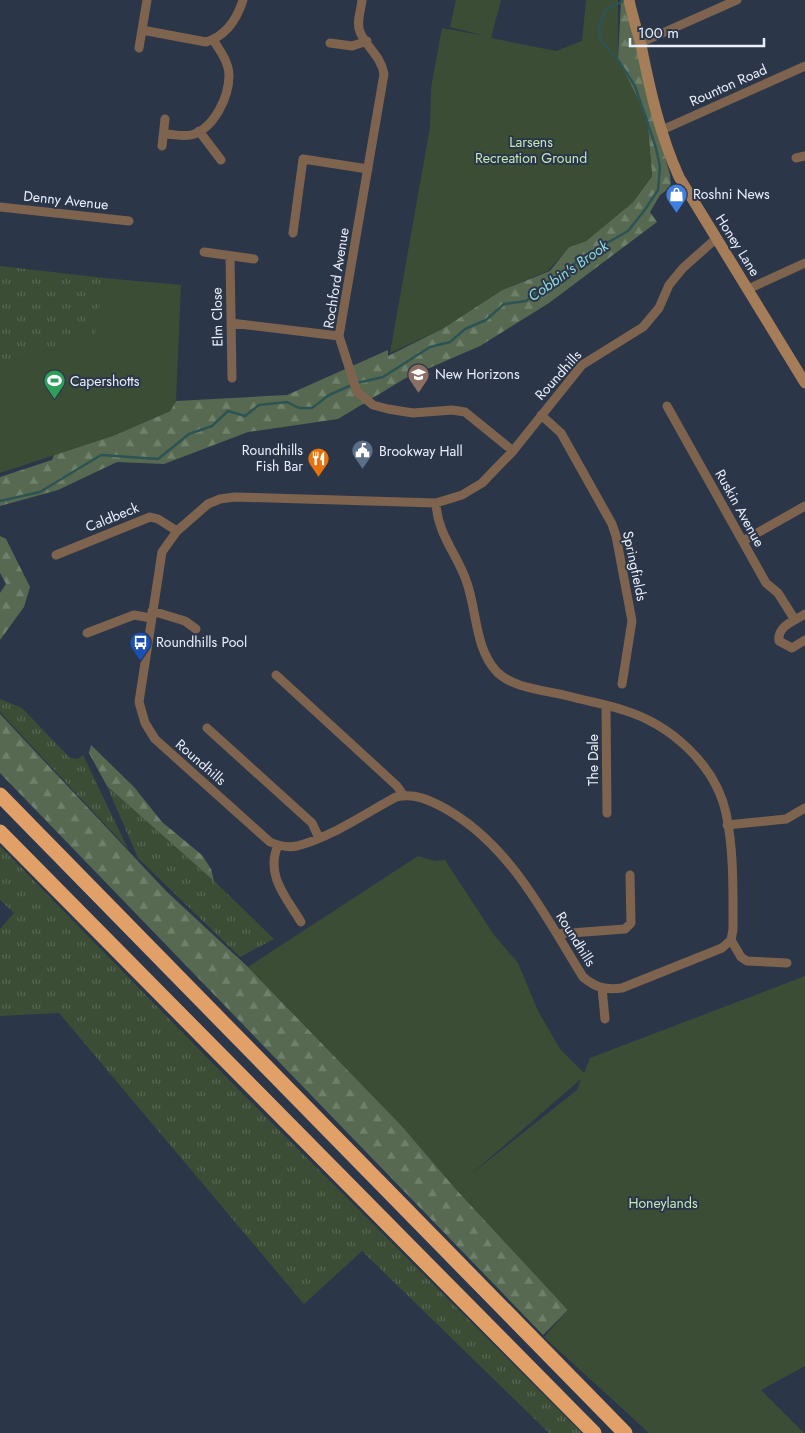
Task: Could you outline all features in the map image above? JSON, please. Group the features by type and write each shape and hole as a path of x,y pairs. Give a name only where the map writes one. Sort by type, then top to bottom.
{"highway":[{"path":"0,795 625,1433"},
{"path":"0,832 594,1433"}],"street":[{"path":"139,48 147,0"},
{"path":"142,30 206,42 213,40 229,28 243,0"},
{"name":"Rochford Avenue","path":"362,0 359,21 360,32 382,63 384,74 339,336 351,375 357,392 373,405 413,413 452,410 466,412 513,451"},
{"path":"640,43 736,0"},
{"name":"Honey Lane","path":"629,2 648,84 668,153 679,177 805,383"},
{"path":"164,134 182,136 199,131 214,118 224,100 229,75 225,60 213,40"},
{"path":"330,43 352,46 367,41"},
{"name":"Rounton Road","path":"662,130 805,66"},
{"path":"162,146 166,119"},
{"path":"199,131 221,160"},
{"path":"293,232 304,159 368,169"},
{"name":"Denny Avenue","path":"0,207 129,221"},
{"name":"Roundhills","path":"278,845 270,842 170,754 155,739 145,723 139,702 151,614 162,552 177,531 208,504 220,499 236,497 436,503 462,495 482,483 513,451 582,365 643,327 659,308 670,286 683,268 710,243 717,240"},
{"path":"204,252 254,259"},
{"name":"Elm Close","path":"230,256 232,378"},
{"path":"748,289 805,263"},
{"path":"231,323 339,336"},
{"name":"Ruskin Avenue","path":"667,406 766,583 778,594 795,620"},
{"name":"Springfields","path":"542,415 561,434 612,524 616,536 632,621 622,684"},
{"path":"436,503 436,514 444,539 468,583 480,641 487,659 498,672 513,683 623,710 644,718 669,732 691,750 712,779 726,812 732,856 734,930 731,940 722,948 622,988 602,988 605,1019"},
{"path":"743,541 805,506"},
{"name":"Caldbeck","path":"56,555 150,517 158,519 177,531"},
{"path":"87,633 134,615 151,614 185,621 196,629"},
{"path":"805,614 781,629 778,635 779,641 792,648 805,640"},
{"path":"276,674 392,781 404,796"},
{"name":"The Dale","path":"606,707 607,813"},
{"path":"207,728 312,823 319,838"},
{"path":"301,922 275,875 272,863 278,845 296,846 319,838 396,797 404,796"},
{"name":"Roundhills","path":"404,796 429,800 456,815 487,838 526,885 584,977 593,986 602,988"},
{"path":"727,825 786,819 805,808"},
{"path":"556,934 626,929 631,923 630,875"},
{"path":"731,940 741,957 747,961 787,963"}],"green space":[{"name":"Larsens Recreation Ground","path":"456,0 501,0 491,38 556,51 582,41 586,0 618,0 618,60 647,117 652,176 633,202 586,241 569,247 548,271 502,290 442,329 390,353 430,127 431,88 442,28 486,36 450,27"},
{"path":"621,0 626,0 648,95 670,175 671,187 660,195 650,212 657,222 549,303 480,346 404,379 338,419 248,432 164,464 117,462 58,490 0,506 0,477 52,460 54,455 115,435 170,411 176,401 287,395 388,350 388,356 442,329 502,290 550,271 569,247 586,241 633,202 652,176 647,117 618,60"},
{"path":"0,266 104,278 96,337 0,364"},
{"path":"104,278 181,285 176,401 170,411 115,435 0,473 0,364 95,337"},
{"path":"0,536 6,539 30,587 24,607 0,640 0,593 6,584 0,573"},
{"path":"0,699 22,708 70,758 78,759 83,755 128,849 0,712"},
{"path":"0,714 166,891 248,967 402,1126 455,1188 568,1310 543,1335 0,773"},
{"path":"91,745 134,787 162,822 202,855 211,869 214,881 107,786 89,753"},
{"path":"107,786 214,881 274,939 240,957 138,858"},
{"path":"0,846 228,1079 582,1433 549,1433 362,1251 304,1304 59,1013 0,1016 0,929 14,913 0,900"},
{"name":"Honeylands","path":"418,856 435,861 445,860 494,935 518,963 538,1011 560,1049 584,1073 590,1058 805,976 805,1366 761,1390 804,1433 649,1433 544,1337 568,1310 455,1188 402,1126 248,967","holes":["581,1079 577,1090 470,1175"]}],"waterway":[{"name":"Cobbin's Brook","path":"357,383 383,377 430,347 450,342 465,329 486,320 504,304 526,301 584,256 628,231 644,211 658,190 660,167 656,148 635,86 618,60 601,41 599,25 606,10 625,0"},
{"name":"Cobbin's Brook","path":"0,501 40,492 101,455 158,459 189,434 212,426 228,411 245,416 259,405 287,402 299,408 312,408 329,395 352,385"}],"place":[{"name":"Roshni News","path":"677,213"},
{"name":"New Horizons","path":"419,393"},
{"name":"Capershotts","path":"54,400"},
{"name":"Brookway Hall","path":"363,470"},
{"name":"Roundhills Fish Bar","path":"319,477"},
{"name":"Roundhills Pool","path":"140,661"}]}
